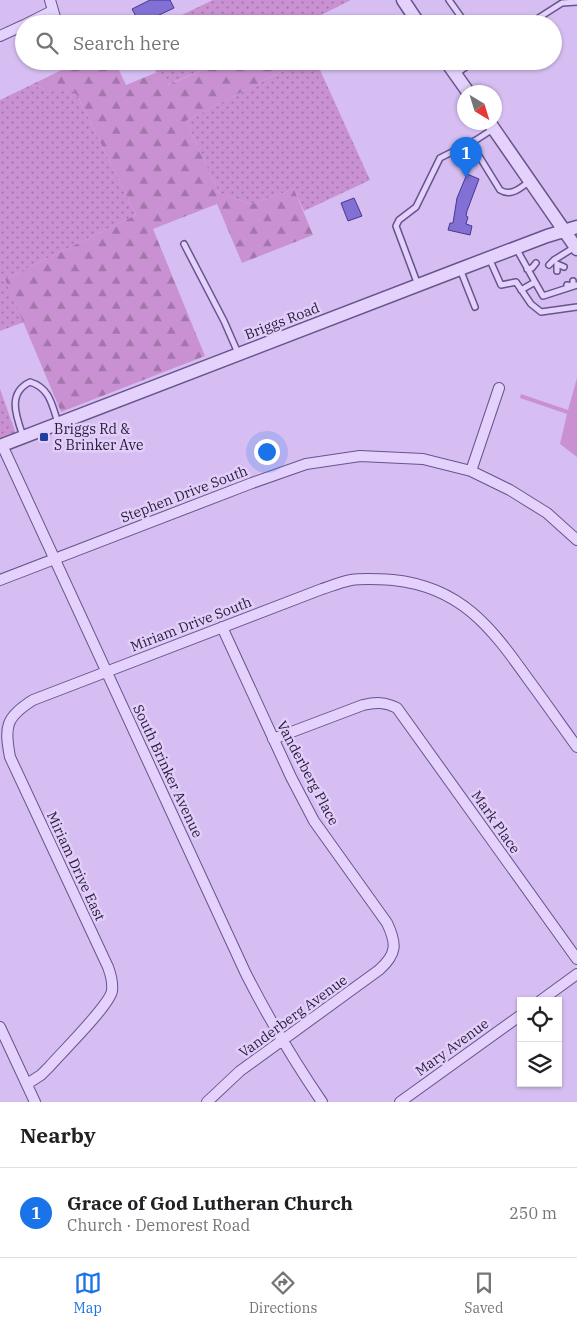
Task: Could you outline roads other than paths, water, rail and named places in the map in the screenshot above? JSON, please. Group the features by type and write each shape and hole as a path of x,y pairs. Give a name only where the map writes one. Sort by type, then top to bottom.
{"street":[{"path":"50,0 54,15"},
{"path":"403,0 413,15"},
{"path":"44,15 52,11"},
{"path":"0,36 15,29"},
{"path":"452,70 463,85"},
{"path":"494,130 576,248"},
{"name":"Briggs Road","path":"1,445 460,268 577,227"},
{"path":"471,471 499,388"},
{"name":"South Brinker Avenue","path":"1,445 246,974 282,1041 322,1102"},
{"name":"Stephen Drive South","path":"0,580 306,464 360,456 423,459 471,471 510,490 547,513 577,540"},
{"name":"Miriam Drive South","path":"6,736 10,719 33,700 322,589 352,580 379,578 408,581 436,589 473,612 502,642 577,747"},
{"name":"Vanderberg Place","path":"222,627 291,777 314,821 387,923 393,936 394,951"},
{"name":"Mark Place","path":"274,739 363,705 376,702 390,704 397,708 577,960"},
{"name":"Miriam Drive East","path":"6,736 10,757 112,979 112,990 103,1006 41,1075 27,1084"},
{"name":"Vanderberg Avenue","path":"207,1102 240,1071 380,970 388,962 394,951"},
{"path":"545,997 577,974"},
{"name":"Mary Avenue","path":"400,1102 517,1018"},
{"path":"0,1027 35,1102"}],"lane":[{"path":"449,0 460,15"},
{"path":"542,15 561,2 577,2"},
{"path":"455,74 461,70"},
{"path":"418,284 396,226 399,220 416,207 440,158 470,143 486,130"},
{"path":"470,143 500,190 513,192 530,181"},
{"path":"184,244 239,354"},
{"path":"515,248 533,267 535,282 543,296 573,284"},
{"path":"549,265 576,248"},
{"path":"489,258 501,285 516,282 531,304 541,312 577,307"},
{"path":"547,258 564,267"},
{"path":"556,262 557,271"},
{"path":"460,268 475,307"},
{"path":"521,290 535,282"},
{"path":"23,437 17,419 16,396 21,387 30,382 40,385 48,396 58,423"}],"place":[{"name":"Grace of God Lutheran Church","path":"466,178"},
{"name":"Briggs Rd & S Brinker Ave","path":"44,437"}]}
